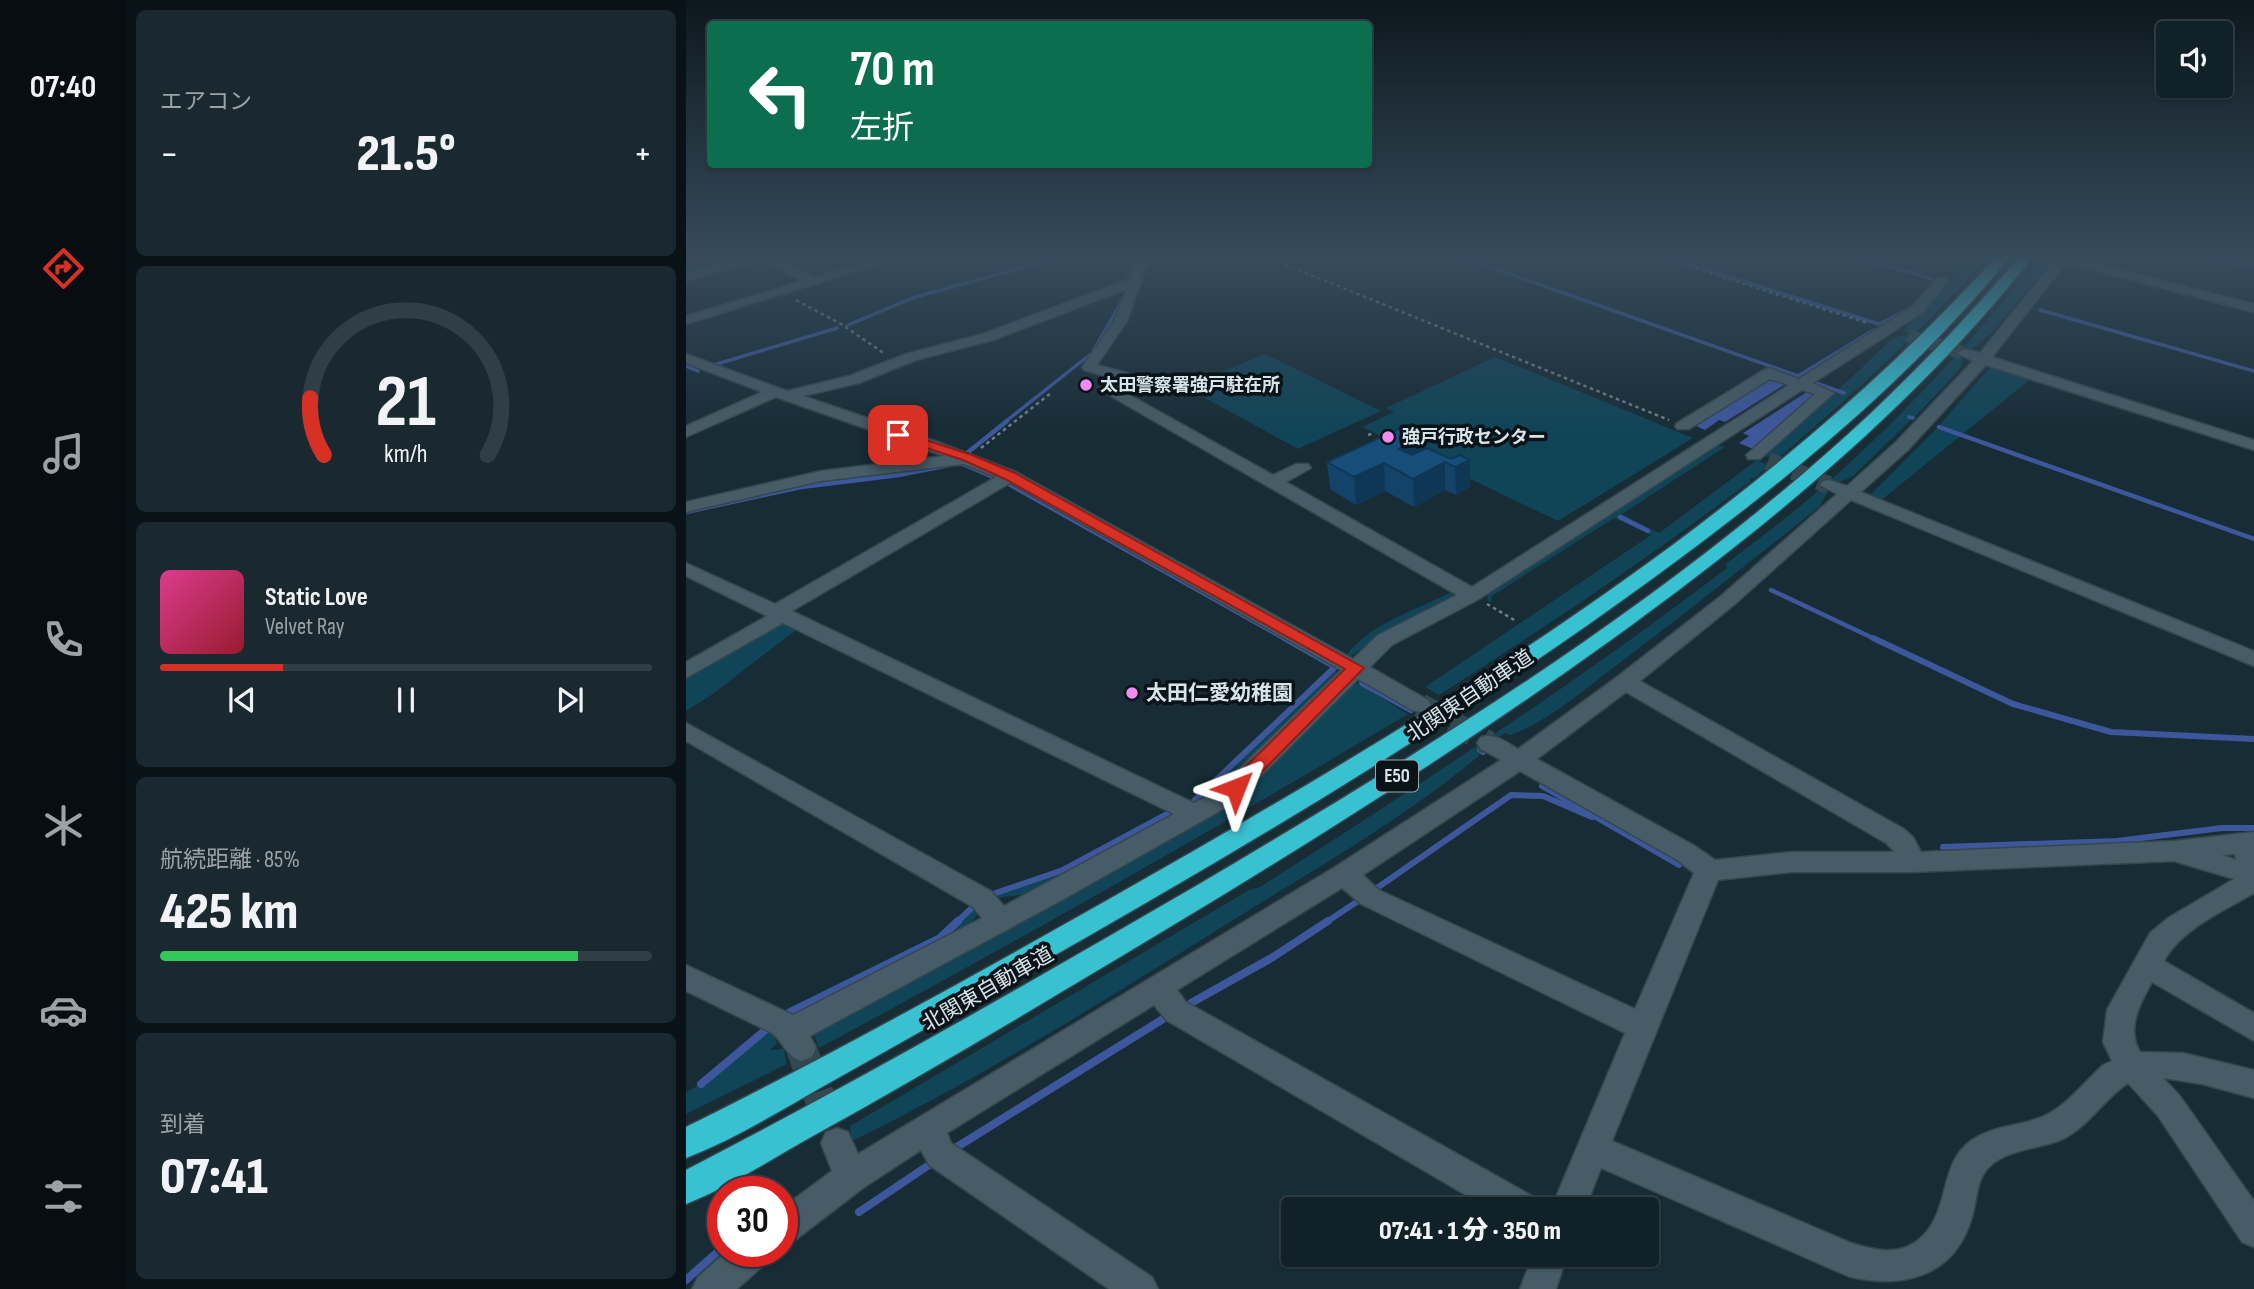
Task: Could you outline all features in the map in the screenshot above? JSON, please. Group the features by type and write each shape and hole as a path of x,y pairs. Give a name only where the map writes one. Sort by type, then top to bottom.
{"highway":[{"name":"北関東自動車道","path":"686,1143 786,1091 1235,840 1389,748 1506,672 1707,532 1779,475 1908,359 1950,314"},
{"name":"北関東自動車道","path":"686,1188 859,1093 1268,856 1418,763 1563,665 1642,609 1814,475 1932,364 1976,314"}],"street":[{"path":"686,320 705,314"},
{"path":"686,432 777,395 854,380 898,363 1000,333 1049,314"},
{"path":"1123,314 1089,367 1121,374 1121,378 1107,388 1472,595"},
{"path":"686,977 770,1018 796,1040 1000,920 1225,797 1385,640 1472,595 1910,314"},
{"path":"798,1217 851,1177 927,1128 1344,874 1519,760 1625,682 1709,616 1840,490 1902,446 2009,314"},
{"path":"1887,329 1908,336"},
{"path":"1973,356 2254,445"},
{"path":"686,358 777,395 968,458 1010,476 1420,705"},
{"path":"1683,426 1769,373 1826,393 1761,458 1715,439"},
{"path":"686,507 821,476 968,458"},
{"path":"1272,482 1302,468"},
{"path":"686,671 1010,476"},
{"path":"1840,490 2254,659"},
{"path":"686,569 1180,805 1191,815"},
{"path":"1625,682 1895,836 1904,844 1913,862"},
{"path":"686,731 982,899 1000,920"},
{"path":"1489,743 1686,853 1710,872"},
{"path":"1572,1197 1700,884 1710,872 1791,862 1913,862 2174,851 2250,842 2253,875 2244,888 2178,926 2160,941 2122,1010 2118,1042 2132,1067 2169,1106 2254,1230"},
{"path":"2174,851 2253,875"},
{"path":"1344,874 1370,897 1643,1027"},
{"path":"2147,965 2254,1028"},
{"path":"1159,989 1175,1011 1501,1197"},
{"path":"1594,1149 1850,1260 1881,1268 1897,1268 1926,1256 1944,1237 1952,1225 1966,1173 1982,1152 2053,1128 2069,1118 2115,1075 2132,1067 2169,1064 2254,1084"},
{"path":"927,1128 940,1154 1140,1289"},
{"path":"836,1143 851,1177"},
{"path":"710,1289 735,1267"},
{"path":"1538,1289 1546,1267"}],"path":[{"path":"823,314 898,363"},
{"path":"1407,314 1683,426"},
{"path":"1840,314 1887,329"},
{"path":"968,458 1051,393"},
{"path":"1368,435 1374,433"},
{"path":"1472,595 1516,621"}],"shaded area":[{"path":"1919,314 1935,314 1847,399 1785,453 1675,537 1519,644 1439,695 1425,687 1651,535 1614,518 1492,596 1491,602 1487,600 1488,594 1717,445 1725,447 1622,514 1659,533 1757,460 1765,464 1771,459 1765,456 1765,452 1834,392 1844,393 1838,390 1893,338 1910,334 1904,332"},
{"path":"1992,314 2007,314 1992,333 1964,356 1960,369 1915,417 1909,417 1912,419 1852,477 1826,488 1829,490 1820,506 1579,694 1539,722 1510,735 1505,733 1477,752 1480,755 1422,800 1331,860 1143,976 951,1090 852,1141 850,1126 1249,890 1260,887 1497,732 1670,611 1727,568 1726,564 1796,510 1868,446 1929,385"},
{"path":"1265,354 1381,411 1298,449 1185,387"},
{"path":"1495,357 1693,438 1558,521 1362,427 1394,412 1386,408"},
{"path":"1992,365 2033,377 1879,502 1867,498 1937,428"},
{"path":"1455,590 1457,596 1394,626 1351,656 1347,654 1358,642 1383,624"},
{"path":"780,620 796,630 710,696 686,711 686,674"},
{"path":"1333,670 1339,673 1211,798 1194,801"},
{"path":"1353,683 1408,714 1115,884 819,1048 811,1028 1237,797"},
{"path":"1171,812 1172,818 1028,894 991,899 986,897 1063,870"},
{"path":"977,903 979,912 970,925 793,1020 783,1015 940,938"},
{"path":"769,1027 777,1043 770,1050 784,1049 787,1064 686,1114 686,1092 701,1084"}],"water":[{"path":"1770,377 1787,383 1725,422 1719,420 1705,430 1694,425"},
{"path":"1810,390 1819,394 1753,449 1739,443 1749,436 1743,433"}],"building":[{"path":"1405,426 1425,435 1399,449 1412,455 1427,448 1451,459 1460,455 1470,460 1455,467 1445,462 1413,479 1384,463 1354,477 1327,462"}],"waterway":[{"path":"848,325 874,314"},
{"path":"1005,422 1092,353 1114,314"},
{"path":"1624,314 1798,376 1874,330"},
{"path":"1848,314 1879,324 1899,314"},
{"path":"2055,314 2254,371"},
{"path":"717,364 837,328"},
{"path":"686,366 698,371"},
{"path":"1816,383 1844,393"},
{"path":"1909,417 1913,418"},
{"path":"962,457 1007,421"},
{"path":"1939,427 2254,539"},
{"path":"686,512 801,487 899,475 954,464 963,464 993,477"},
{"path":"1005,482 1287,640"},
{"path":"1620,517 1648,531"},
{"path":"1771,590 1877,640"},
{"path":"1194,801 1335,667 1284,638"},
{"path":"1873,638 2013,704 2111,732 2254,739"},
{"path":"1362,683 1411,710"},
{"path":"1542,786 1679,865"},
{"path":"1377,888 1511,795 1543,796 1592,817"},
{"path":"987,896 1063,870 1171,812"},
{"path":"1943,847 2117,841 2222,828 2254,828"},
{"path":"1328,921 1358,901"},
{"path":"956,923 977,903"},
{"path":"784,1015 940,938 958,921"},
{"path":"1191,1003 1273,957 1328,921"},
{"path":"952,1150 1163,1019"},
{"path":"701,1084 769,1027"},
{"path":"859,1212 935,1161"},
{"path":"686,1280 707,1261"}],"tunnel":[{"path":"1908,336 1964,353"},
{"path":"1768,461 1829,485"},
{"path":"1420,705 1489,743"},
{"path":"801,1048 837,1143"}],"place":[{"name":"太田警察署強戸駐在所","path":"1086,385"},
{"name":"強戸行政センター","path":"1388,437"},
{"name":"太田仁愛幼稚園","path":"1132,693"}],"route":[{"path":"898,435 968,458 1010,476 1356,668 1236,788"}]}
